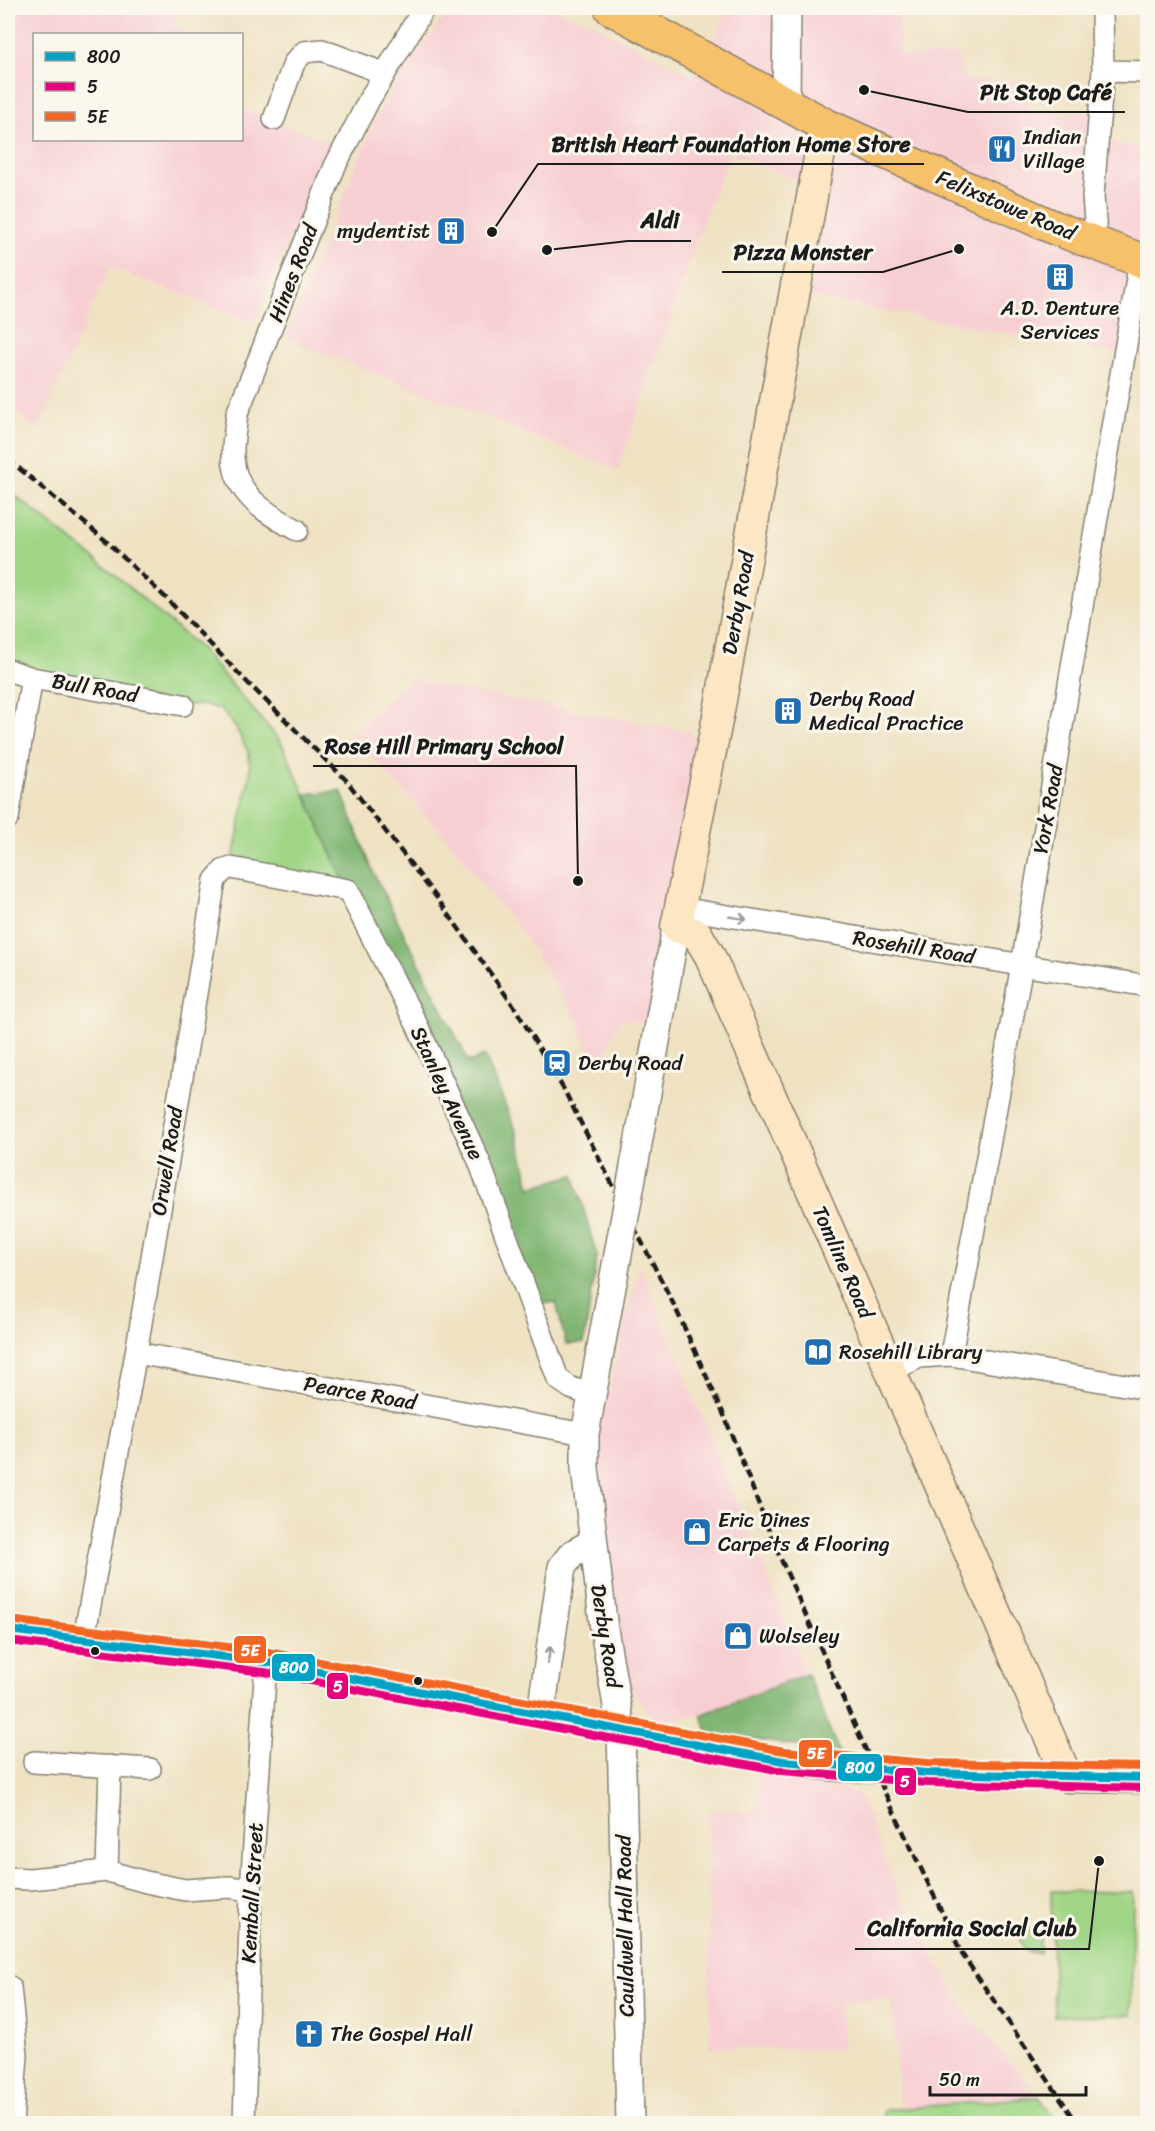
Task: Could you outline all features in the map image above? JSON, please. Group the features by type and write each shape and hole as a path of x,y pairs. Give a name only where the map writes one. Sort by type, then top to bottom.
{"main road":[{"name":"Felixstowe Road","path":"611,8 825,125 1071,234 1144,262"},
{"name":"Derby Road","path":"678,918 825,125"},
{"name":"Tomline Road","path":"678,918 697,934 710,956 1067,1778"},
{"path":"1067,1778 1148,1778"}],"street":[{"name":"Hines Road","path":"297,530 268,514 250,499 238,477 233,457 237,414 335,166 424,8"},
{"path":"786,102 787,8"},
{"path":"1102,8 1103,71 1093,196 1096,234 1105,247"},
{"path":"274,119 294,63 304,52 322,50 375,70 382,79"},
{"path":"1103,71 1148,72"},
{"path":"1071,234 1093,196"},
{"name":"York Road","path":"951,1355 1022,965 1144,262"},
{"name":"Bull Road","path":"8,670 32,678 183,705"},
{"path":"8,818 32,678"},
{"name":"Orwell Road","path":"84,1638 136,1353 215,880 224,870 231,868"},
{"name":"Stanley Avenue","path":"231,868 348,890 417,1025 479,1161 558,1379 571,1388 592,1395"},
{"name":"Rosehill Road","path":"678,918 1022,965 1148,986"},
{"name":"Derby Road","path":"621,1729 592,1543 585,1468 585,1434 678,918"},
{"name":"Pearce Road","path":"136,1353 585,1434"},
{"path":"891,1371 919,1357 951,1355 1148,1389"},
{"name":"Derby Road","path":"541,1713 562,1567 572,1554 592,1543"},
{"path":"8,1630 266,1662 783,1761 833,1767 927,1773 1067,1778"},
{"name":"Kemball Street","path":"244,2124 251,1890 266,1662"},
{"name":"Cauldwell Hall Road","path":"621,1729 630,2124"},
{"path":"34,1762 150,1769"},
{"path":"107,1871 110,1766"},
{"path":"8,1878 30,1879 107,1871 185,1890 229,1887 251,1890"},
{"path":"10,1987 17,2055 11,2092 12,2124"}],"shaded area":[{"path":"8,8 183,8 174,26 189,33 33,33 33,141 243,141 243,109 332,143 253,323 110,267 38,430 8,405"},
{"path":"451,8 550,8 589,22 695,76 730,8 899,8 900,56 958,54 964,79 1030,83 1030,113 1093,113 1093,137 1147,151 1147,359 810,297 827,191 730,153 704,220 618,470 286,338 374,121 398,80"},
{"path":"411,678 690,732 699,749 649,1023 620,1020 600,1065 580,1032 583,1030 520,930 440,831 350,734"},
{"path":"640,1265 807,1674 701,1715 656,1722 627,1682 604,1545 596,1438"},
{"path":"757,1774 858,1792 899,1894 964,2009 1039,2097 900,2108 891,1998 840,2003 843,2050 710,2047 708,1810 758,1810"}],"green space":[{"path":"8,490 108,569 201,649 281,742 348,890 231,868 250,774 249,754 236,728 221,710 207,705 183,705 8,670"},
{"path":"341,791 374,874 469,1062 485,1056 517,1133 530,1187 574,1175 597,1256 584,1343 566,1344 556,1302 530,1306 479,1161 348,890 305,794"},
{"path":"807,1674 839,1752 708,1733 701,1715"},
{"path":"1051,1891 1133,1892 1131,2015 1054,2016"},
{"path":"1040,1930 1040,1953 1024,1948 1018,1931"},
{"path":"1039,2097 1059,2123 883,2123 883,2110"}],"railway":[{"path":"8,459 105,540 167,599 346,780 437,898 515,1008 563,1088 675,1307 724,1415 775,1546 890,1804 962,1954 1078,2124"}],"transit line":[{"name":"5E","path":"9,1620 268,1652 784,1751 928,1763 1148,1767"},
{"name":"800","path":"8,1630 266,1662 783,1761 927,1773 1148,1778"},
{"name":"5","path":"8,1641 264,1672 782,1771 927,1783 1148,1788"}],"place":[{"name":"Pit Stop Café","path":"864,90"},
{"name":"Indian Village","path":"1002,149"},
{"name":"mydentist","path":"451,231"},
{"name":"British Heart Foundation Home Store","path":"492,232"},
{"name":"Pizza Monster","path":"959,249"},
{"name":"Aldi","path":"547,250"},
{"name":"A.D. Denture Services","path":"1060,277"},
{"name":"Derby Road Medical Practice","path":"788,711"},
{"name":"Rose Hill Primary School","path":"578,881"},
{"name":"Derby Road","path":"557,1063"},
{"name":"Rosehill Library","path":"818,1352"},
{"name":"Eric Dines Carpets & Flooring","path":"697,1532"},
{"name":"Wolseley","path":"738,1636"},
{"name":"California Social Club","path":"1099,1861"},
{"name":"The Gospel Hall","path":"309,2034"}]}
